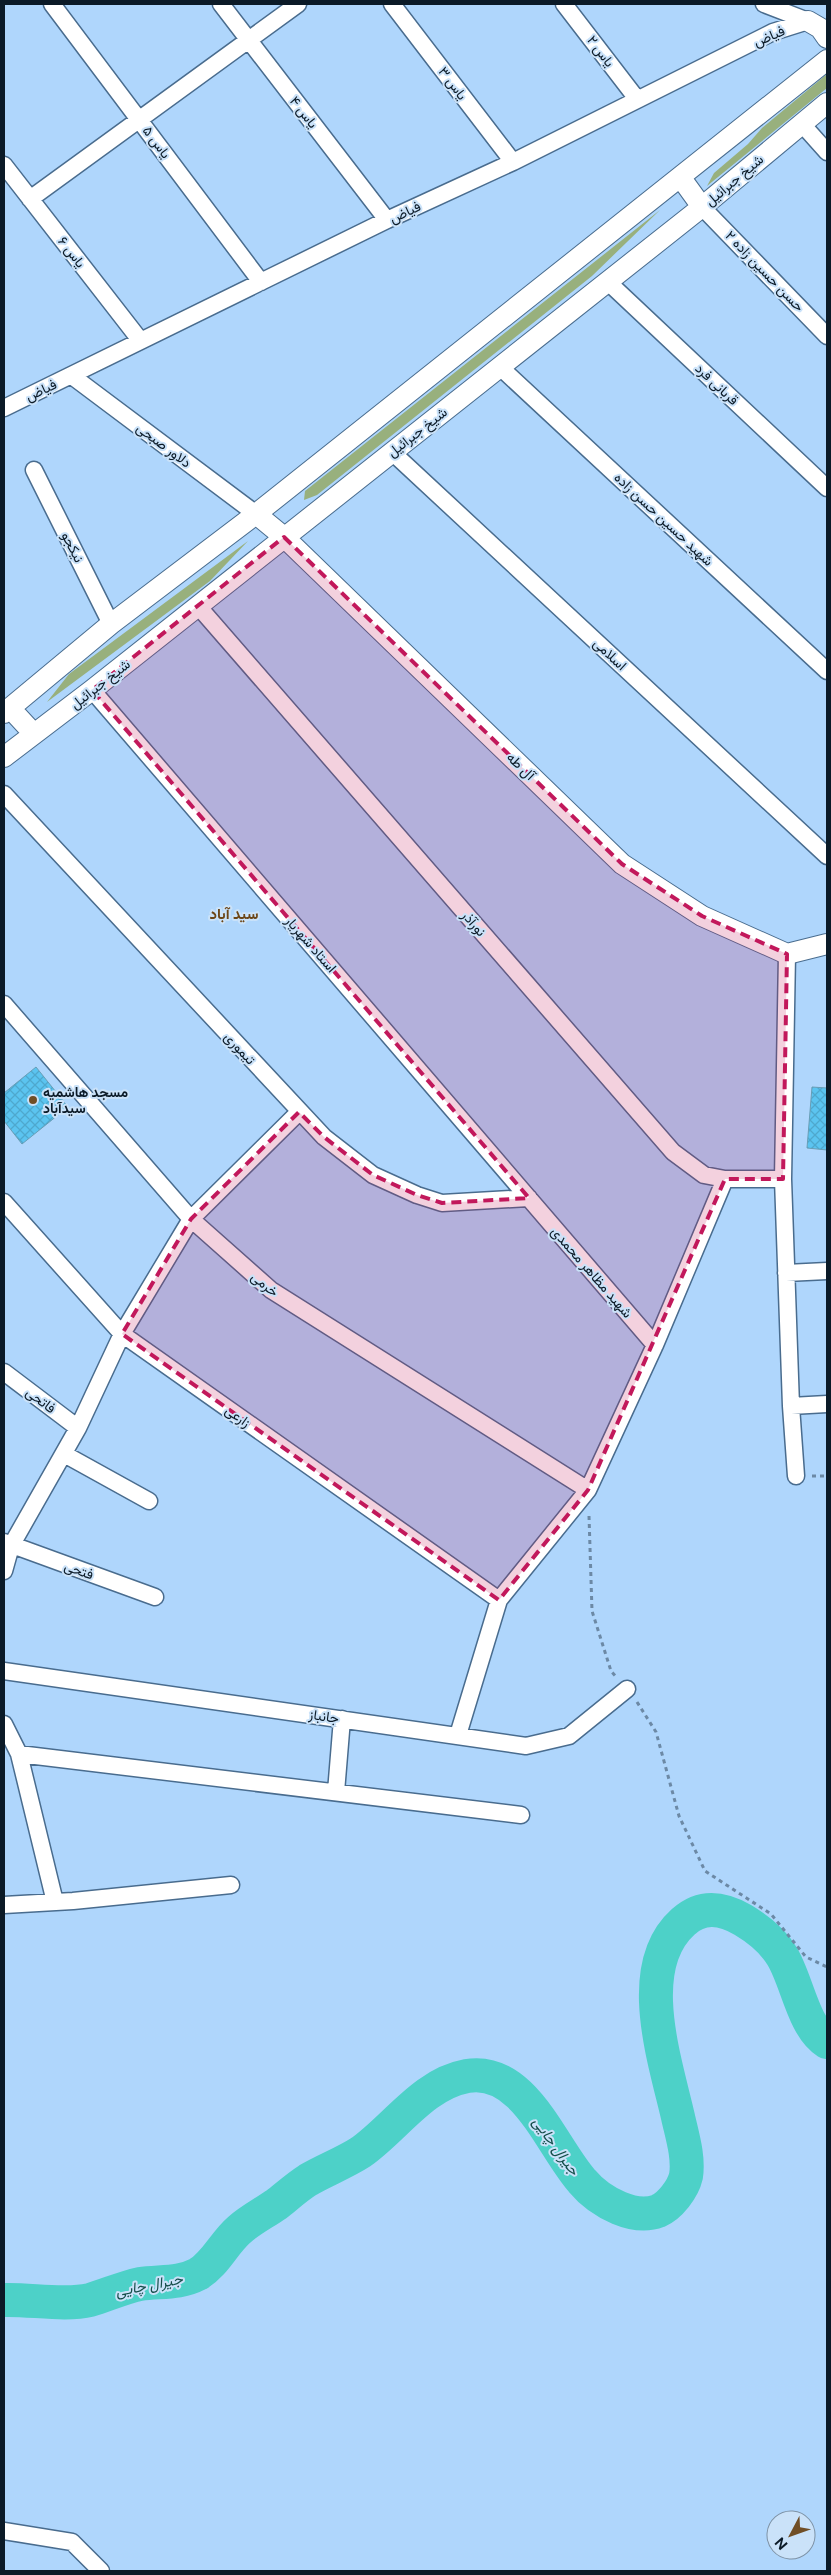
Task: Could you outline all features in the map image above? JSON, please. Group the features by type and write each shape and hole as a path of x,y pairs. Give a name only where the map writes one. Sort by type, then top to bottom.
{"street":[{"name":"یاس ۵","path":"52,4 261,282"},
{"name":"یاس ۴","path":"221,4 387,220"},
{"path":"30,199 298,4"},
{"name":"یاس ۳","path":"392,4 513,162"},
{"name":"یاس ۲","path":"564,4 637,99"},
{"path":"764,4 808,21 820,28 827,38"},
{"path":"808,21 827,15"},
{"name":"فیاض","path":"4,408 387,220 513,162 773,32 808,21"},
{"path":"34,734 6,705 256,514 827,60"},
{"name":"شیخ جبرائیل","path":"4,757 92,690 607,280 702,207 827,103"},
{"path":"802,124 827,152"},
{"name":"یاس ۶","path":"4,165 140,340"},
{"path":"681,178 702,207"},
{"name":"حسن حسین زاده ۲","path":"702,207 827,336"},
{"name":"قربانی فرد","path":"607,280 827,488"},
{"name":"شهید حسین حسن زاده","path":"500,367 827,672"},
{"name":"دلاور صبحی","path":"72,376 256,514"},
{"name":"اسلامی","path":"392,452 827,856"},
{"name":"نیکجو","path":"34,470 112,624"},
{"name":"آل طه","path":"256,514 284,537 622,864 702,916 787,954"},
{"name":"نورآذر","path":"198,606 674,1152 704,1175 726,1179 783,1179"},
{"name":"استاد شهریار","path":"92,690 529,1198"},
{"name":"تیموری","path":"4,794 299,1112 324,1137 373,1175 417,1195 442,1203 529,1198"},
{"path":"796,1476 791,1406 783,1179 787,954 827,944"},
{"name":"خرمی","path":"4,1004 191,1220 271,1290 588,1490"},
{"path":"4,1571 7,1544 64,1454 122,1334 191,1220 299,1112"},
{"path":"458,1735 500,1600 588,1490 655,1345 726,1179"},
{"name":"شهید مظاهر محمدی","path":"529,1198 655,1345"},
{"name":"زارعی","path":"4,1202 122,1334 500,1600"},
{"path":"786,1273 827,1271"},
{"name":"فاتحی","path":"4,1372 78,1428"},
{"path":"791,1406 827,1404"},
{"path":"64,1454 149,1501"},
{"name":"فتحی","path":"7,1544 155,1597"},
{"name":"جانباز","path":"4,1671 526,1746 569,1736 627,1690"},
{"path":"336,1792 342,1719"},
{"path":"4,1724 18,1754 55,1902"},
{"path":"18,1754 521,1815"},
{"path":"4,1905 231,1885"},
{"path":"4,2531 72,2542 101,2571"}],"path":[{"path":"588,1490 592,1610 611,1671 640,1706 656,1732 678,1816 705,1872 771,1914 806,1957 827,1967"}],"highlighted area":[{"path":"284,537 622,864 702,916 787,954 783,1179 725,1179 588,1490 499,1600 122,1334 191,1219 299,1112 324,1137 373,1175 417,1195 442,1203 529,1198 92,690"}],"green space":[{"path":"827,74 827,88 707,186 714,173 748,144 762,128"},
{"path":"660,210 592,276 317,495 304,500 305,491"},
{"path":"248,541 210,581 47,702 69,674"}],"building":[{"name":"مسجد هاشمیه سیدآباد","path":"36,1067 68,1107 22,1144 4,1121 4,1093"},
{"path":"812,1087 827,1088 827,1150 807,1148"}],"waterway":[{"name":"جیرال چایی","path":"4,2300 80,2302 127,2287 177,2281 198,2274 209,2265 234,2235 248,2223 308,2180 361,2152 423,2097 451,2081 467,2076 487,2076 505,2083 520,2096 547,2130 570,2166 599,2197 619,2208 643,2214 663,2209 682,2186 686,2176 687,2161 661,2042 656,1988 659,1963 668,1941 683,1922 697,1913 712,1910 727,1913 749,1924 770,1940 787,1966 812,2026 827,2042"}],"place":[{"name":"مسجد هاشمیه سیدآباد","path":"33,1100"}],"district":[{"name":"سید آباد","path":"234,914"}]}
